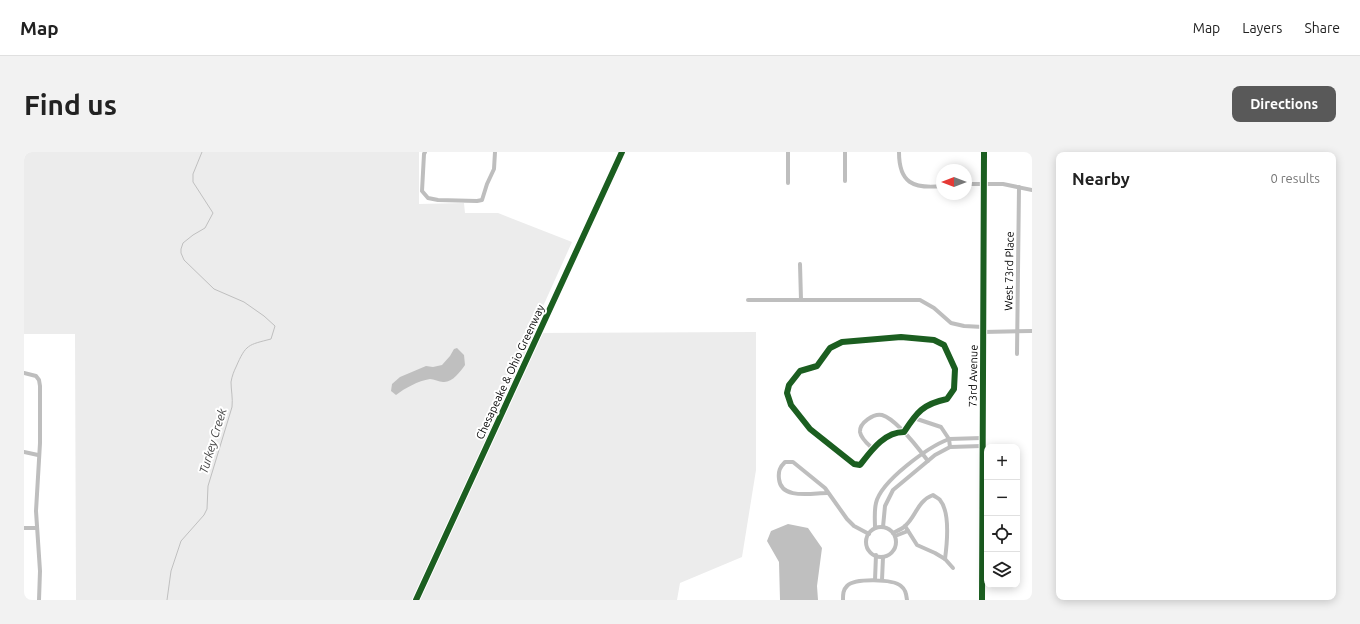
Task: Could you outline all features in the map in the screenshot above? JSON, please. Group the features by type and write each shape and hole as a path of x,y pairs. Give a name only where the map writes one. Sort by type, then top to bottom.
{"street":[{"path":"424,153 422,191 428,198 438,200 477,201 482,200 494,169 495,152"},
{"path":"788,152 788,183"},
{"path":"845,152 845,181"},
{"path":"899,152 900,170 905,179 916,185 936,187"},
{"name":"73rd Avenue","path":"982,600 984,152"},
{"path":"972,184 998,184 1032,190"},
{"name":"West 73rd Place","path":"1017,354 1019,187"},
{"path":"800,264 801,300"},
{"path":"748,300 920,300 934,308 951,323 983,329 1032,331"},
{"path":"901,337 934,340 944,345 955,369 954,389 947,400 930,404 917,413 914,418 904,432 894,433 888,436 873,449 860,465 854,464 810,429 791,405 787,393 789,385 800,372 817,366 830,348 842,342 901,337"},
{"path":"24,373 36,376 39,380 40,386 40,443 36,495 40,571 39,600"},
{"path":"873,449 863,438 860,432 862,424 877,414 887,417 904,432 928,461"},
{"path":"914,418 941,427 949,439 950,447"},
{"path":"875,528 876,503 887,483 936,444 949,439 982,438"},
{"path":"883,527 885,506 893,490 928,461 941,451 950,447 982,446"},
{"path":"24,452 38,455"},
{"path":"827,493 795,494 789,492 779,484 778,474 780,467 785,462 793,462 824,488 854,526 869,534"},
{"path":"894,535 907,528 921,503 933,495 940,500 947,523 948,545 945,559"},
{"path":"883,527 889,528 894,535 896,545 892,552 883,557 870,551 866,540 875,528 883,527"},
{"path":"24,528 37,528"},
{"path":"907,528 917,545 945,559 953,568"},
{"path":"875,580 876,555"},
{"path":"882,580 883,557"},
{"path":"843,600 843,591 847,585 851,583 875,580 892,581 900,585 905,591 907,600"}],"shaded area":[{"path":"24,152 419,152 419,204 464,203 465,213 498,213 572,242 531,333 756,332 756,470 742,557 680,583 677,600 76,600 75,334 24,334"},
{"path":"457,348 464,355 465,365 450,381 440,382 430,379 412,385 396,395 391,391 392,384 400,377 426,366 433,367 442,365 454,349"},
{"path":"788,524 808,528 822,548 817,586 818,600 780,600 779,562 767,541 771,531"}],"waterway":[{"name":"Turkey Creek","path":"167,600 171,571 181,541 204,515 207,509 208,486 232,407 231,382 239,359 245,350 252,344 271,339 275,326 244,302 214,289 184,260 181,253 183,243 205,228 213,213 193,182 193,174 202,152"}],"cycle path":[{"name":"Chesapeake & Ohio Greenway","path":"416,600 622,152"},
{"path":"982,600 984,152"},
{"path":"901,337 934,340 944,345 955,369 954,389 947,399 932,403 921,410 904,432 890,435 873,448 860,465 854,464 810,429 791,405 787,393 789,385 800,371 817,366 830,348 842,342 901,337"}]}
